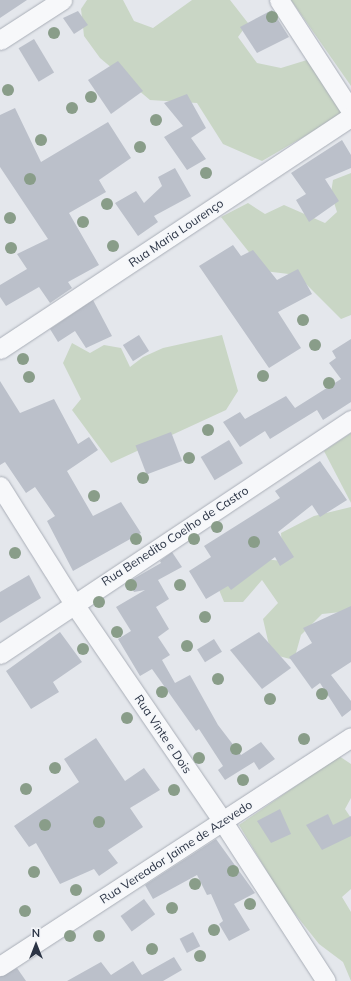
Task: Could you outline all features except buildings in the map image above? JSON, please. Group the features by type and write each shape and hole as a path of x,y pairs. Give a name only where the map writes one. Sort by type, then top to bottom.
{"street":[{"path":"0,40 62,0"},
{"path":"279,0 351,111"},
{"name":"Rua Maria Lourenço","path":"0,349 351,117"},
{"name":"Rua Benedito Coelho de Castro","path":"0,654 351,420"},
{"name":"Rua Vinte e Dois","path":"0,486 74,604 223,822 326,981"},
{"name":"Rua Vereador Jaime de Azevedo","path":"0,966 223,822 351,737"}],"green space":[{"path":"87,0 123,0 134,21 153,28 192,0 230,0 248,23 238,37 257,63 281,68 307,60 343,114 262,161 223,144 197,103 150,100 100,58 84,36 81,9"},
{"path":"291,0 351,0 351,86"},
{"path":"351,173 351,315 341,319 297,275 264,271 221,217 248,203 265,214 284,205 325,223 337,212 331,193 333,180"},
{"path":"222,335 238,391 226,410 111,463 72,410 81,399 63,363 72,343 90,353 104,345 121,348 130,367 143,357 163,348"},
{"path":"351,433 351,503 324,451"},
{"path":"351,507 351,611 322,614 301,635 294,660 271,654 263,619 278,603 262,580 243,602 224,602 217,585 263,559 283,561 281,533 314,516"},
{"path":"339,756 351,764 351,798 345,809 351,818 351,889 342,897 351,912 351,981 343,962 319,944 284,900 239,825"}]}
